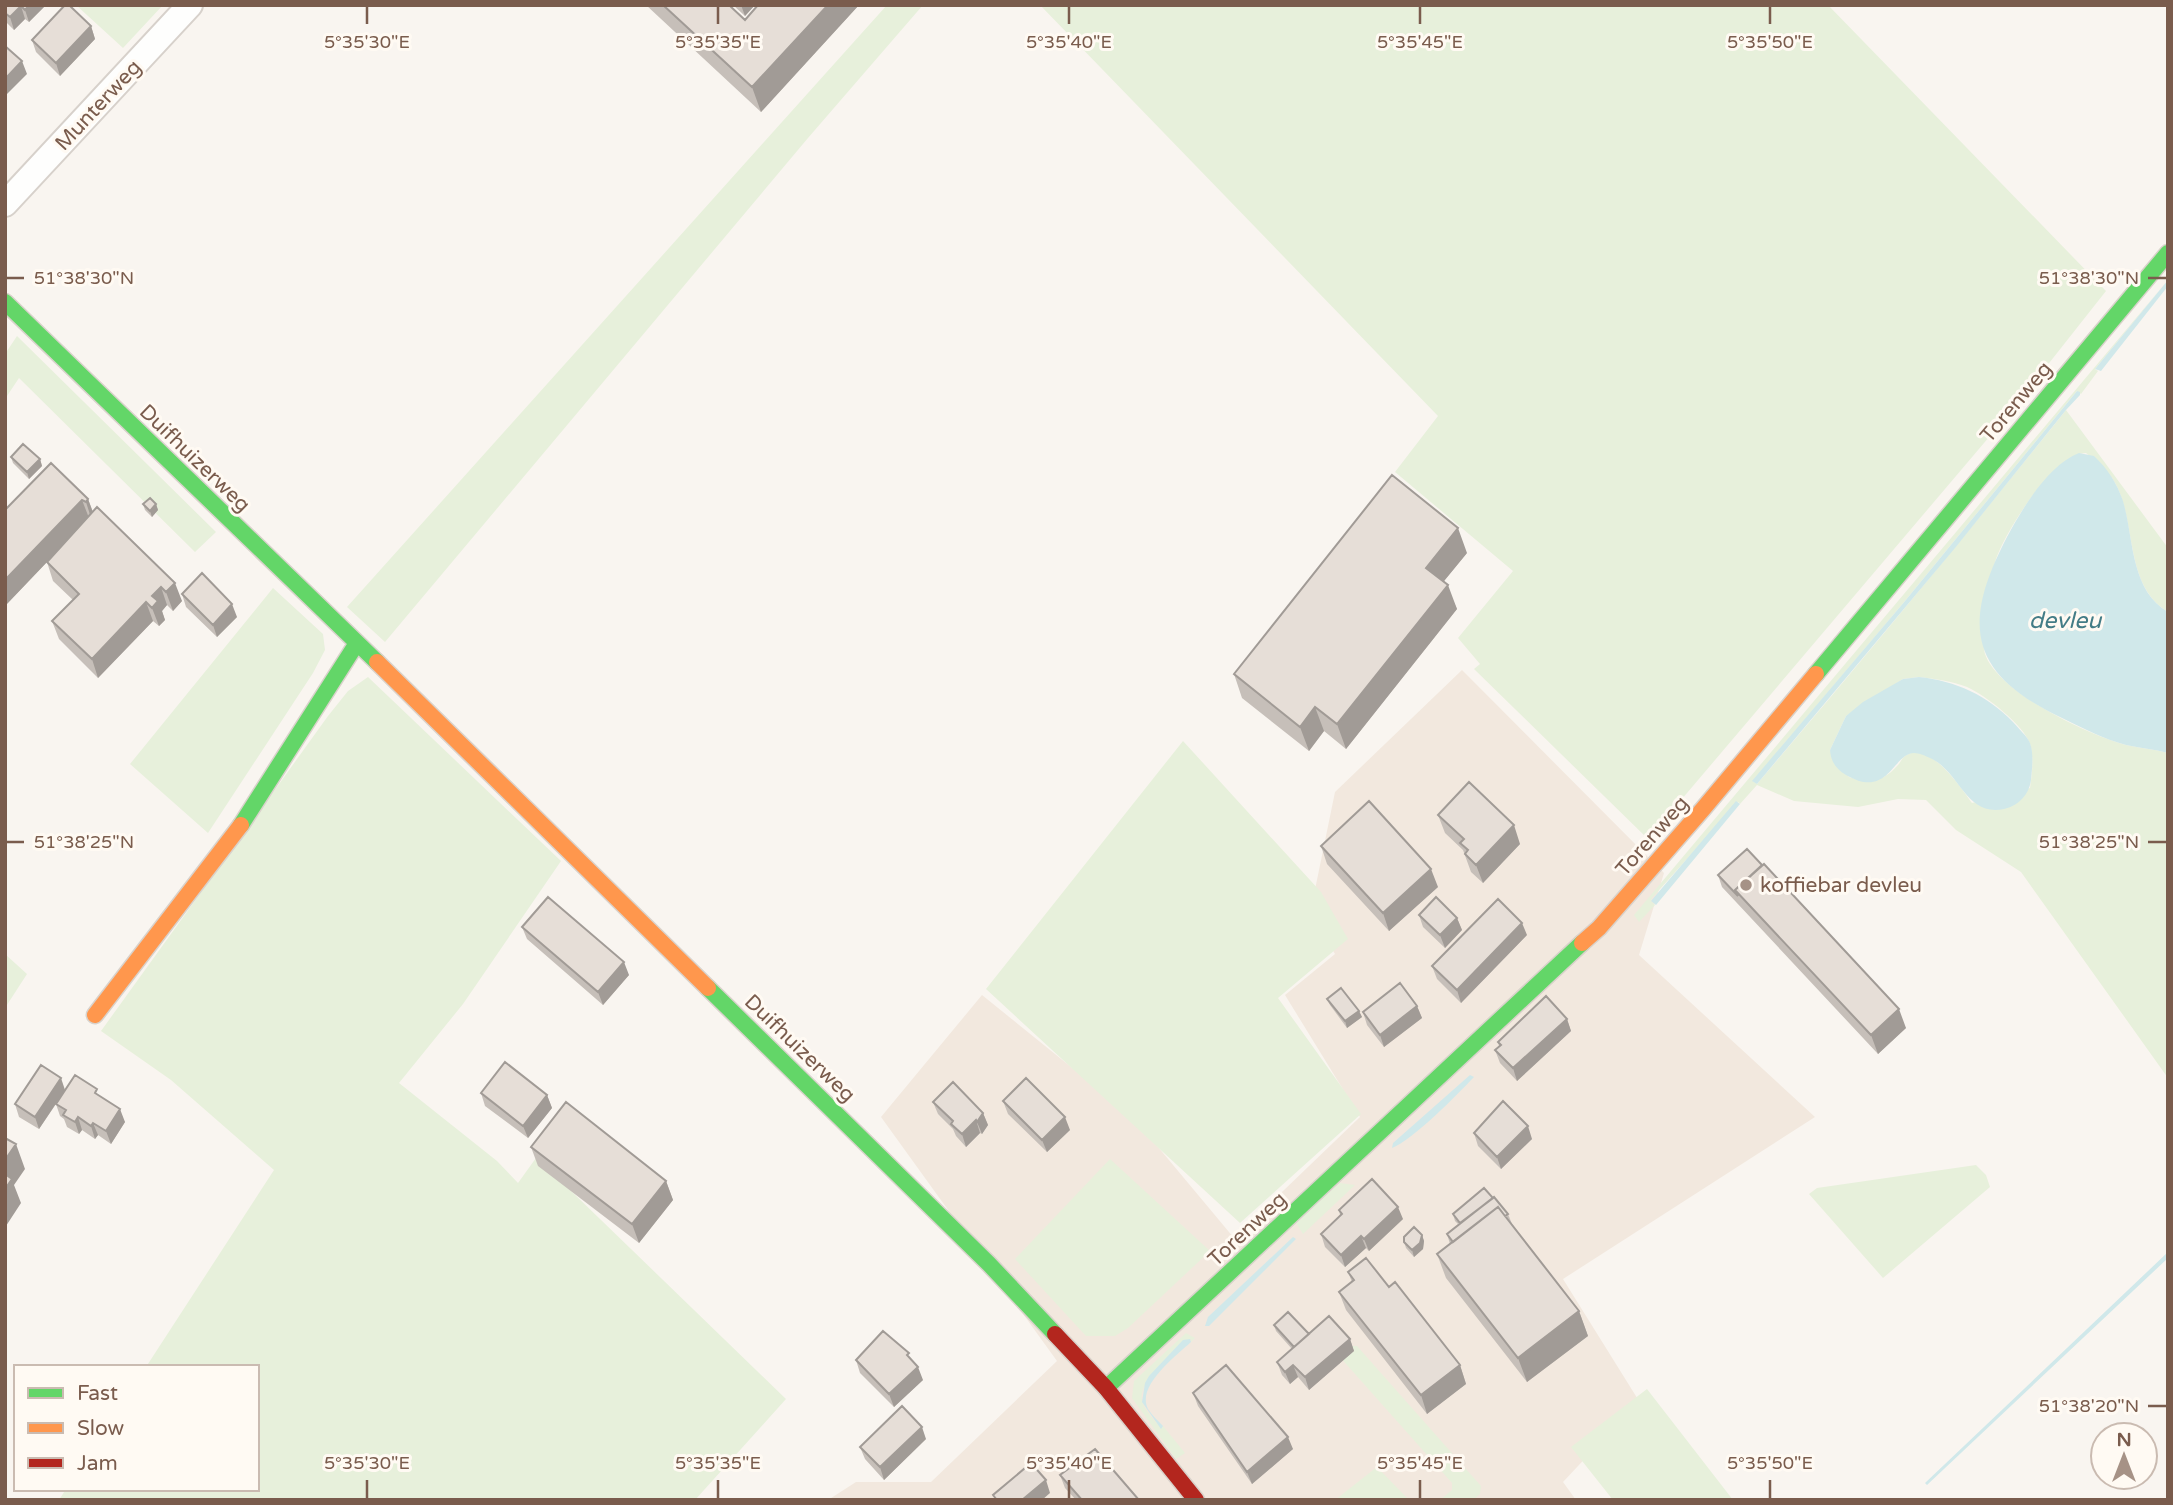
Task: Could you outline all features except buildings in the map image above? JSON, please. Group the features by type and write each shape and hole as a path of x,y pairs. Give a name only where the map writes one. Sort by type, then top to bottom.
{"street":[{"name":"Munterweg","path":"5,204 190,5"},
{"name":"Torenweg","path":"1106,1388 1599,928 1703,809 2168,253"},
{"name":"Duifhuizerweg","path":"5,302 357,643 989,1264 1106,1388 1196,1500"},
{"path":"95,1015 239,829 357,643"}],"shaded area":[{"path":"1462,670 1664,873 1639,955 1815,1117 1563,1279 1639,1401 1563,1482 1576,1500 828,1500 856,1482 931,1482 1057,1361 881,1117 982,995 1133,1117 1234,1238 1360,1117 1285,995 1335,954 1310,914 1335,792"}],"green space":[{"path":"76,5 163,5 123,48"},
{"path":"887,5 923,5 385,642 347,607"},
{"path":"1040,5 1828,5 2106,291 2012,410 1648,839 1474,669 1480,664 1458,638 1513,571 1395,472 1438,416"},
{"path":"2168,280 2095,369 2098,371 2081,394 2077,391 1753,781 1757,784 1796,738 2066,410 2168,548 2168,612 2145,588 2138,573 2124,505 2115,484 2105,470 2086,453 2073,457 2046,479 2020,513 2001,546 1992,574 1984,651 1993,668 2007,683 2046,710 2110,740 2168,753 2168,1078 2021,872 1956,830 1926,800 1898,799 1858,807 1794,801 1757,785 1740,804 1738,802 1652,898 1651,901 1655,905 1639,922 1634,915","holes":["1919,677 1967,687 2012,720 2030,744 2030,788 1972,803 1934,759 1914,753 1905,756 1892,771 1876,780 1849,777 1830,750 1846,716 1903,679"]},
{"path":"17,336 216,532 195,552 19,378 5,399 5,354"},
{"path":"273,588 323,634 325,650 313,673 208,833 130,764"},
{"path":"368,677 561,861 463,1004 399,1083 497,1161 518,1183 554,1133 569,1189 786,1399 695,1500 59,1500 65,1491 259,1491 259,1365 147,1365 274,1170 171,1080 101,1031 348,691"},
{"path":"1183,741 1321,892 1348,939 1278,998 1361,1114 1240,1223 986,989"},
{"path":"5,954 27,974 5,1008"},
{"path":"1110,1159 1210,1251 1128,1328 1115,1336 1086,1336 1015,1259"},
{"path":"1976,1165 1986,1175 1990,1187 1883,1278 1809,1194 1817,1188"},
{"path":"1340,1183 1355,1185 1303,1234 1295,1221"},
{"path":"1186,1333 1195,1338 1191,1342 1190,1339 1159,1367 1142,1393 1142,1401 1148,1412 1185,1453 1176,1459 1132,1398 1134,1381"},
{"path":"1349,1346 1357,1346 1481,1486 1480,1494 1473,1500 1440,1500 1452,1490 1452,1483 1339,1356"},
{"path":"1647,1389 1733,1500 1613,1500 1571,1447"},
{"path":"1377,1467 1409,1500 1335,1500"}],"water":[{"path":"2168,280 2168,286 2101,371 2095,369"},
{"path":"2077,391 2080,395 1955,548 1757,784 1752,781 1905,601"},
{"name":"devleu","path":"2079,453 2094,456 2115,482 2127,515 2140,577 2146,591 2168,612 2168,753 2110,740 2031,701 2008,684 1992,665 1982,644 1980,621 1983,596 1992,568 2007,537 2028,501 2047,477"},
{"path":"1919,677 1946,682 1982,697 2003,712 2025,735 2032,752 2031,776 2028,790 2018,802 2004,809 1991,810 1980,806 1971,800 1940,764 1914,753 1907,755 1881,779 1872,782 1860,781 1837,768 1830,750 1846,716 1863,702 1903,679"},
{"path":"1736,801 1740,804 1656,905 1651,901"},
{"path":"1470,1075 1474,1077 1434,1116 1412,1136 1392,1148 1393,1143"},
{"path":"1293,1237 1296,1239 1209,1326 1205,1326 1208,1317"},
{"path":"2168,1252 2168,1258 1927,1485 1925,1483"},
{"path":"1190,1339 1191,1342 1159,1372 1148,1391 1148,1409 1163,1426 1161,1429 1142,1402 1145,1383 1183,1340"}],"traffic: fast":[{"path":"1816,674 2168,253"},
{"path":"5,302 377,662"},
{"path":"241,825 357,643"},
{"path":"1106,1388 1582,943"},
{"path":"708,988 989,1264 1055,1334"}],"traffic: slow":[{"path":"377,662 708,988"},
{"path":"1582,943 1599,928 1703,809 1816,674"},
{"path":"95,1015 241,825"}],"traffic: jam":[{"path":"1055,1334 1106,1388 1196,1500"}],"place":[{"name":"koffiebar devleu","path":"1746,885"}]}
